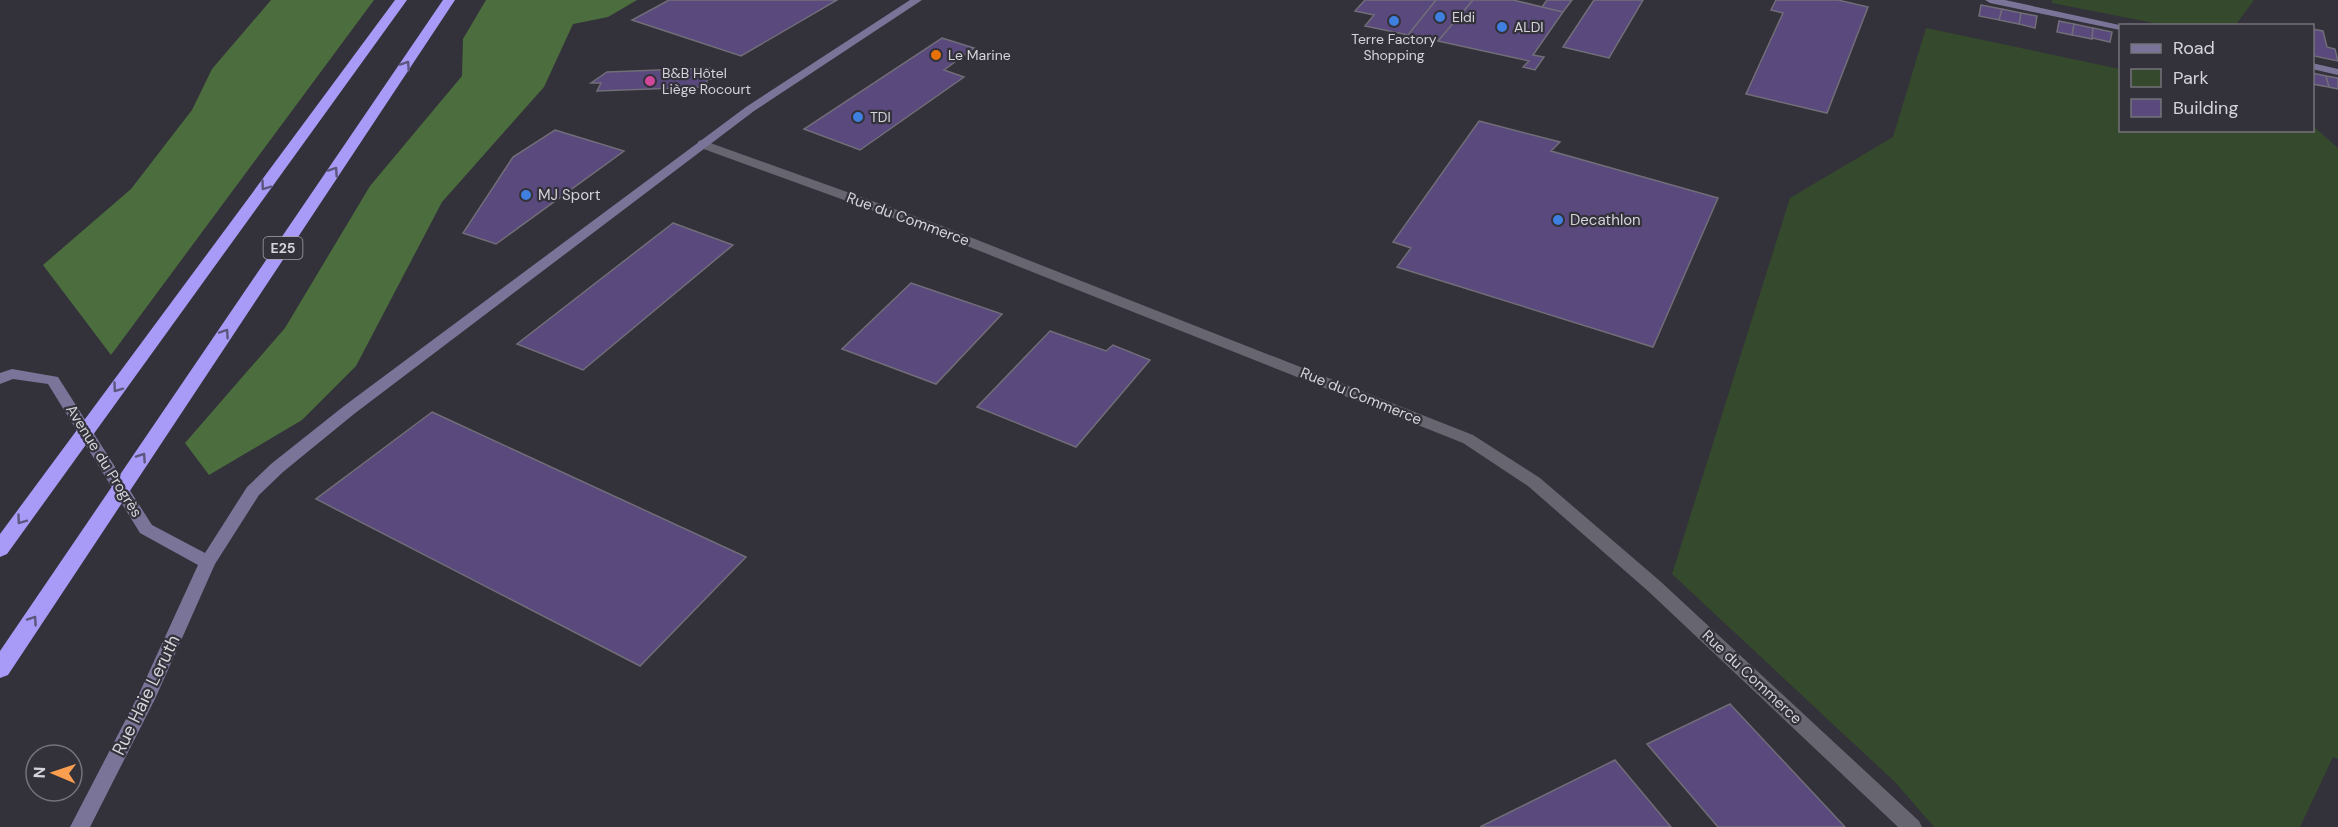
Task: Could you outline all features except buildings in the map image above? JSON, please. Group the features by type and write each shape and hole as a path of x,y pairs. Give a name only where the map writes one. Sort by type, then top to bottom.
{"highway":[{"path":"0,549 401,0"},
{"name":"E25","path":"0,669 449,0"}],"street":[{"name":"Rue Haie Leruth","path":"80,827 146,699 208,562 253,491 277,468 349,410 702,144 750,109 918,0"},
{"path":"1990,0 2119,27"},
{"path":"2314,66 2338,72"},
{"name":"Rue du Commerce","path":"702,144 958,237 1468,439 1534,482 1654,586 1912,827"},
{"name":"Avenue du Progrès","path":"0,379 12,374 53,380 146,529 208,562"}],"green space":[{"path":"271,0 374,0 111,355 43,265 131,189 192,110 212,69"},
{"path":"486,0 637,0 608,17 573,24 544,87 442,202 356,366 302,420 209,475 185,443 285,328 370,186 462,76 463,39"},
{"path":"2052,0 2254,0 2236,24 2159,24 2052,3"},
{"path":"1926,28 2119,69 2119,132 2314,132 2314,127 2338,148 2338,759 2333,757 2300,827 1934,827 1896,783 1672,574 1790,198 1893,137"}],"place":[{"name":"Eldi","path":"1440,17"},
{"name":"Terre Factory Shopping","path":"1394,21"},
{"name":"ALDI","path":"1502,27"},
{"name":"Le Marine","path":"936,55"},
{"name":"B&B Hôtel Liège Rocourt","path":"650,81"},
{"name":"TDI","path":"858,117"},
{"name":"MJ Sport","path":"526,195"},
{"name":"Decathlon","path":"1558,220"}]}
